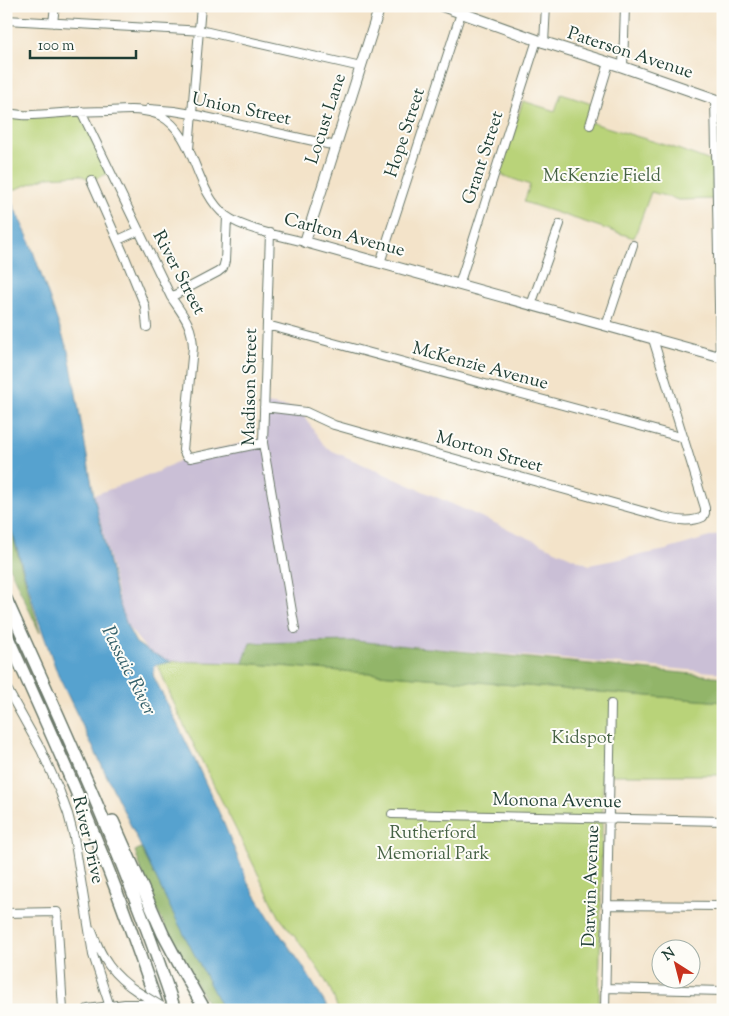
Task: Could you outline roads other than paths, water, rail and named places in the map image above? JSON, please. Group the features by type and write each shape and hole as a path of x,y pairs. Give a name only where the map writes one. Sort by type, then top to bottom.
{"highway":[{"path":"6,599 124,868 152,940 176,1010"},
{"path":"6,633 81,802 119,897 159,1010"},
{"path":"62,725 110,814 163,934 206,1010"},
{"path":"145,970 155,1010"}],"main road":[{"name":"Locust Lane","path":"305,242 380,6"},
{"name":"Paterson Avenue","path":"442,6 464,11 541,42 623,67 719,101"},
{"name":"Carlton Avenue","path":"305,242 721,358"},
{"path":"88,1010 142,1005 166,1010"}],"street":[{"path":"53,23 55,6"},
{"path":"189,150 202,6"},
{"name":"Grant Street","path":"458,285 541,42 546,6"},
{"path":"623,67 626,6"},
{"name":"Hope Street","path":"380,263 464,11"},
{"path":"6,20 199,31 361,67"},
{"path":"590,125 609,63"},
{"path":"719,101 721,358"},
{"name":"Union Street","path":"138,110 165,110 192,114 336,146"},
{"name":"Carlton Avenue","path":"6,112 22,116 81,111 138,110 152,113 170,123 184,138 205,189 217,207 227,217 244,225 305,242"},
{"name":"River Street","path":"81,111 171,297 188,321 193,347 183,450 186,456 190,458 263,443"},
{"path":"91,180 145,306 147,327"},
{"path":"171,297 223,268 227,217"},
{"path":"531,305 560,224"},
{"path":"118,240 138,231"},
{"name":"Madison Street","path":"270,233 263,443 295,629"},
{"path":"606,326 633,245"},
{"name":"McKenzie Avenue","path":"267,324 684,438"},
{"path":"653,339 684,438"},
{"name":"Morton Street","path":"264,408 306,412 334,425 663,517 684,521 702,517 705,513 684,438"},
{"name":"River Drive","path":"6,687 41,750 68,814 74,837 93,955 111,1008"},
{"name":"Darwin Avenue","path":"605,1010 611,704"},
{"name":"Monona Avenue","path":"392,814 723,821"},
{"path":"606,905 723,906"},
{"path":"6,913 57,912 63,1010"},
{"path":"88,920 101,953 110,969 123,982 166,1010"},
{"path":"605,988 723,991"}],"water":[{"name":"Passaic River","path":"6,198 10,199 28,237 69,354 94,496 116,594 128,628 136,643 172,662 155,665 153,675 222,819 249,885 277,930 302,965 329,1010 223,1010 171,909 58,675 37,616 6,511"}],"park label":[{"name":"McKenzie Field","path":"602,177"},
{"name":"Kidspot","path":"582,739"},
{"name":"Rutherford Memorial Park","path":"433,844"}]}
